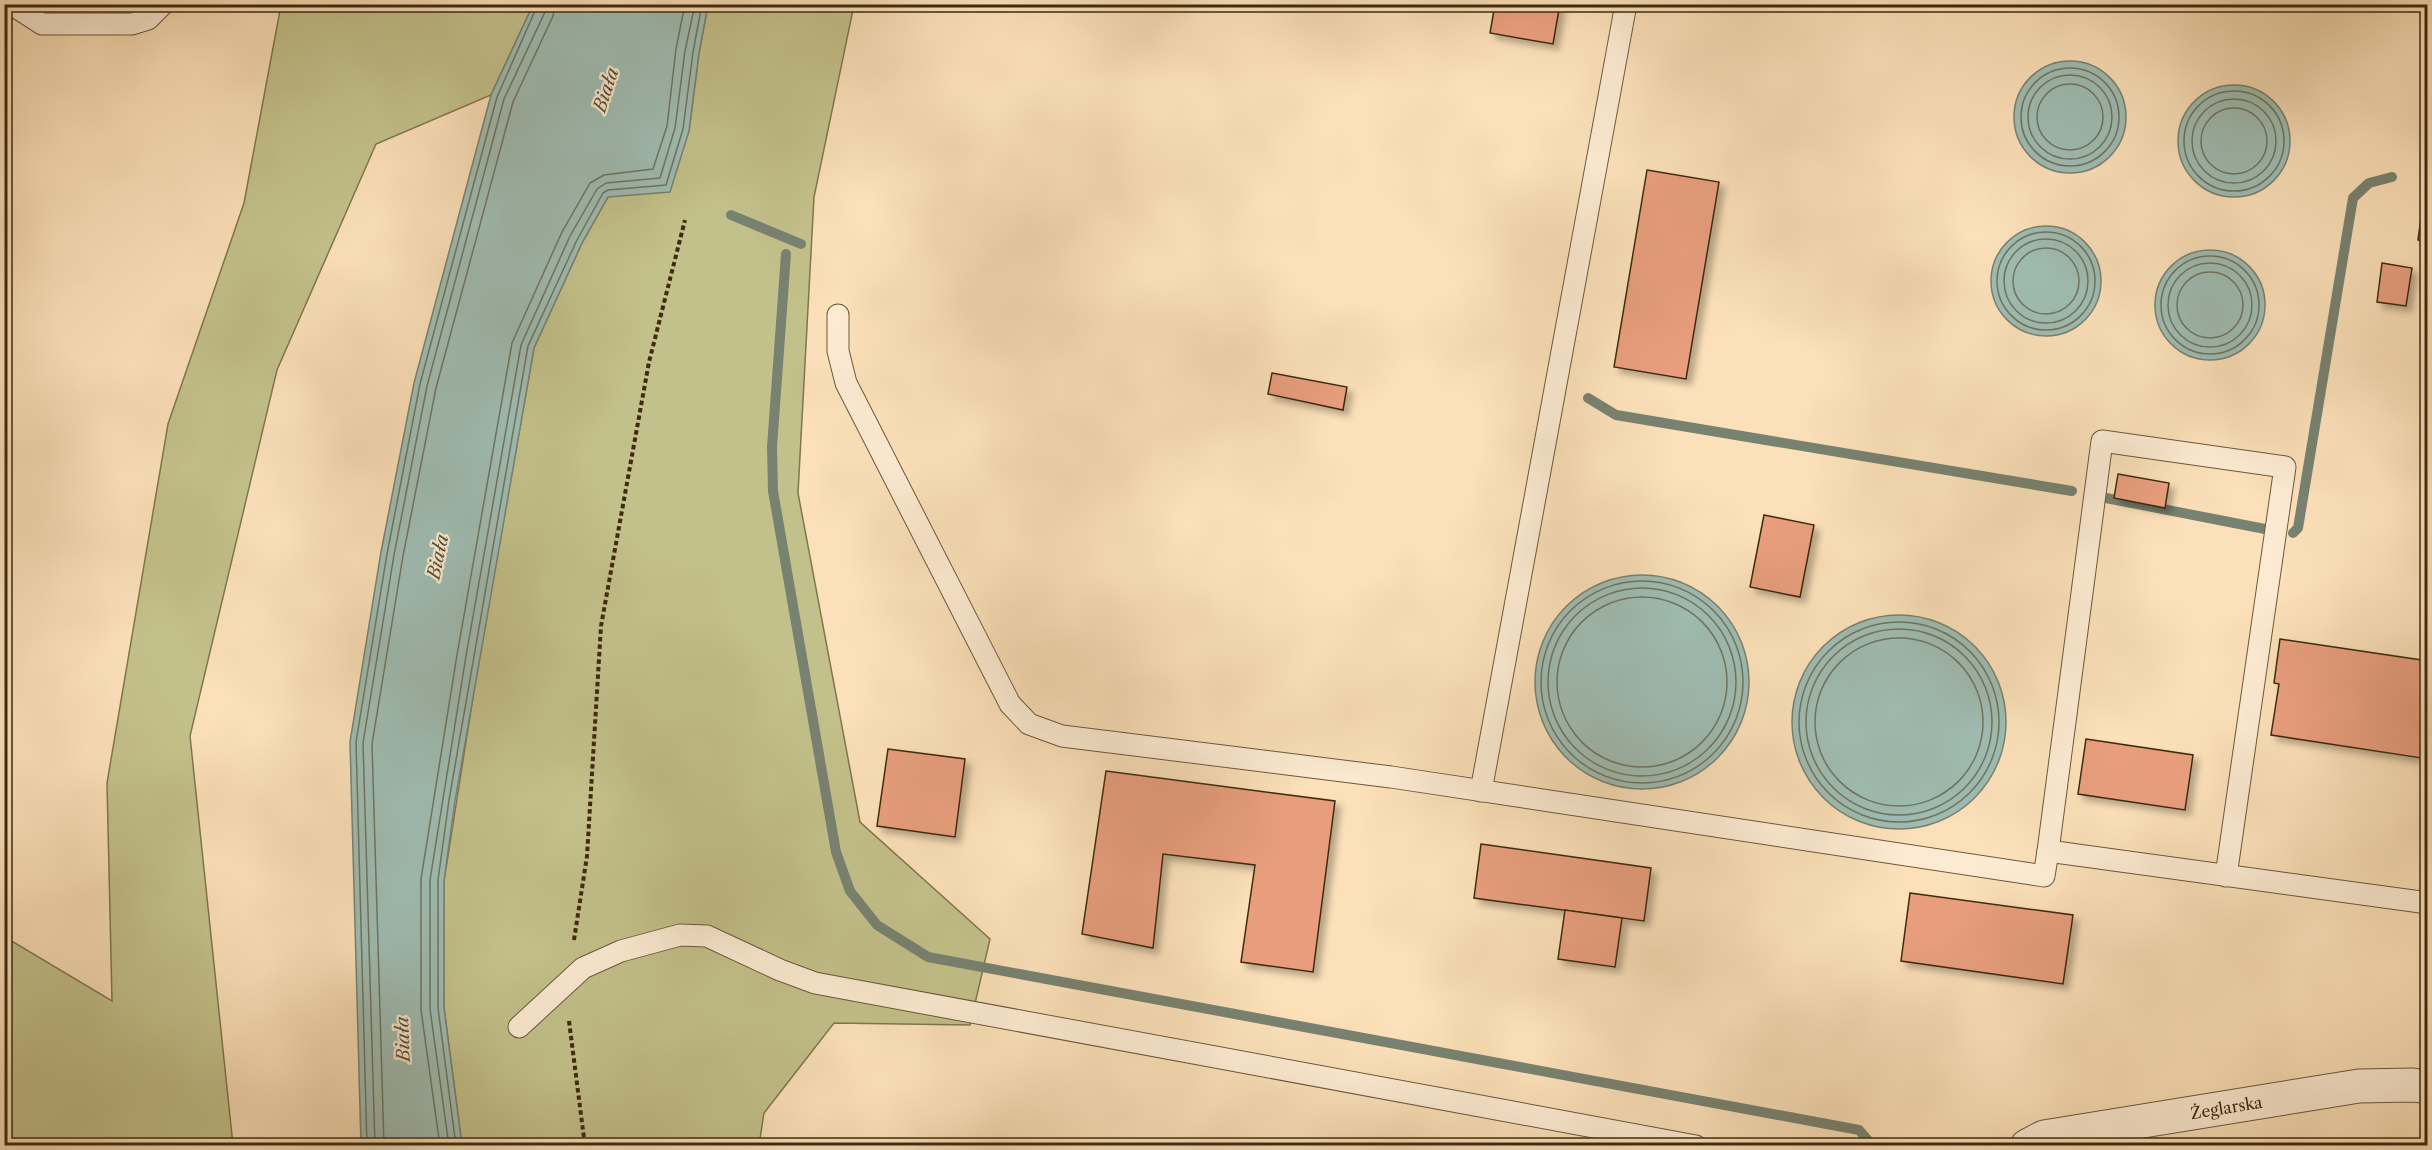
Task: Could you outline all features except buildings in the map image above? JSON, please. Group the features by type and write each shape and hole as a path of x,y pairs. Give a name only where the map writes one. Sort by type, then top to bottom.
{"street":[{"name":"Żeglarska","path":"2027,1146 2044,1137 2359,1086 2413,1085 2427,1088"}],"lane":[{"path":"11,4 42,24 132,24 148,19 163,4"},
{"path":"1481,791 1626,4"},
{"path":"838,315 838,351 846,383 1010,704 1029,724 1062,736 1391,777 2044,876 2102,441 2285,467 2226,876"},
{"path":"2048,851 2427,903"},
{"path":"519,1027 583,968 621,951 680,934 708,936 780,970 815,983 1696,1146"}],"path":[{"path":"585,1146 564,986 579,920 587,856 601,626 649,362 685,220"}],"shaded area":[{"path":"281,5 533,5 491,95 376,144 277,370 190,736 233,1145 5,1146 5,937 112,1001 107,783 168,424 244,203"},
{"path":"708,5 854,5 814,197 798,493 860,822 990,939 970,1025 834,1023 764,1113 759,1145 462,1146 444,1008 444,881 479,659 534,348 582,243 608,197 689,131"}],"water":[{"name":"Biała","path":"533,5 708,5 689,131 670,192 608,197 582,243 534,348 455,801 444,881 444,1008 462,1145 361,1145 350,742 381,552 414,383 491,95"},
{"path":"2070,61 2091,66 2109,78 2121,96 2126,117 2121,138 2109,156 2091,168 2070,173 2049,168 2031,156 2019,138 2014,117 2019,96 2031,78 2049,66"},
{"path":"2234,85 2255,90 2273,102 2285,120 2290,141 2285,162 2273,180 2255,192 2234,197 2213,192 2195,180 2183,162 2178,141 2183,120 2195,102 2213,90"},
{"path":"2046,226 2067,230 2085,242 2097,260 2101,281 2097,302 2085,320 2067,332 2046,336 2025,332 2007,320 1995,302 1991,281 1995,260 2007,242 2025,230"},
{"path":"2210,250 2231,254 2249,266 2261,284 2265,305 2261,326 2249,344 2231,356 2210,360 2189,356 2171,344 2159,326 2155,305 2159,284 2171,266 2189,254"},
{"path":"1631,575 1653,575 1673,579 1693,587 1718,606 1737,631 1745,651 1749,682 1745,713 1737,733 1718,758 1693,777 1673,785 1653,789 1631,789 1611,785 1591,777 1559,750 1547,733 1539,713 1535,693 1535,671 1539,651 1547,631 1574,599 1591,587 1611,579"},
{"path":"1899,615 1930,620 1949,628 1967,640 1981,654 1993,672 2001,691 2006,722 2001,753 1993,772 1981,790 1967,804 1949,816 1930,824 1899,829 1868,824 1849,816 1831,804 1817,790 1805,772 1797,753 1792,722 1797,691 1805,672 1817,654 1831,640 1849,628 1868,620"}],"waterway":[{"path":"2293,533 2298,528 2353,198 2369,183 2392,177"},
{"path":"731,215 801,244"},
{"path":"786,254 772,447 773,491 836,852 850,891 877,925 928,957 1859,1130 1873,1146"},
{"path":"1588,398 1616,415 2072,491"},
{"path":"2106,498 2265,529"}]}
